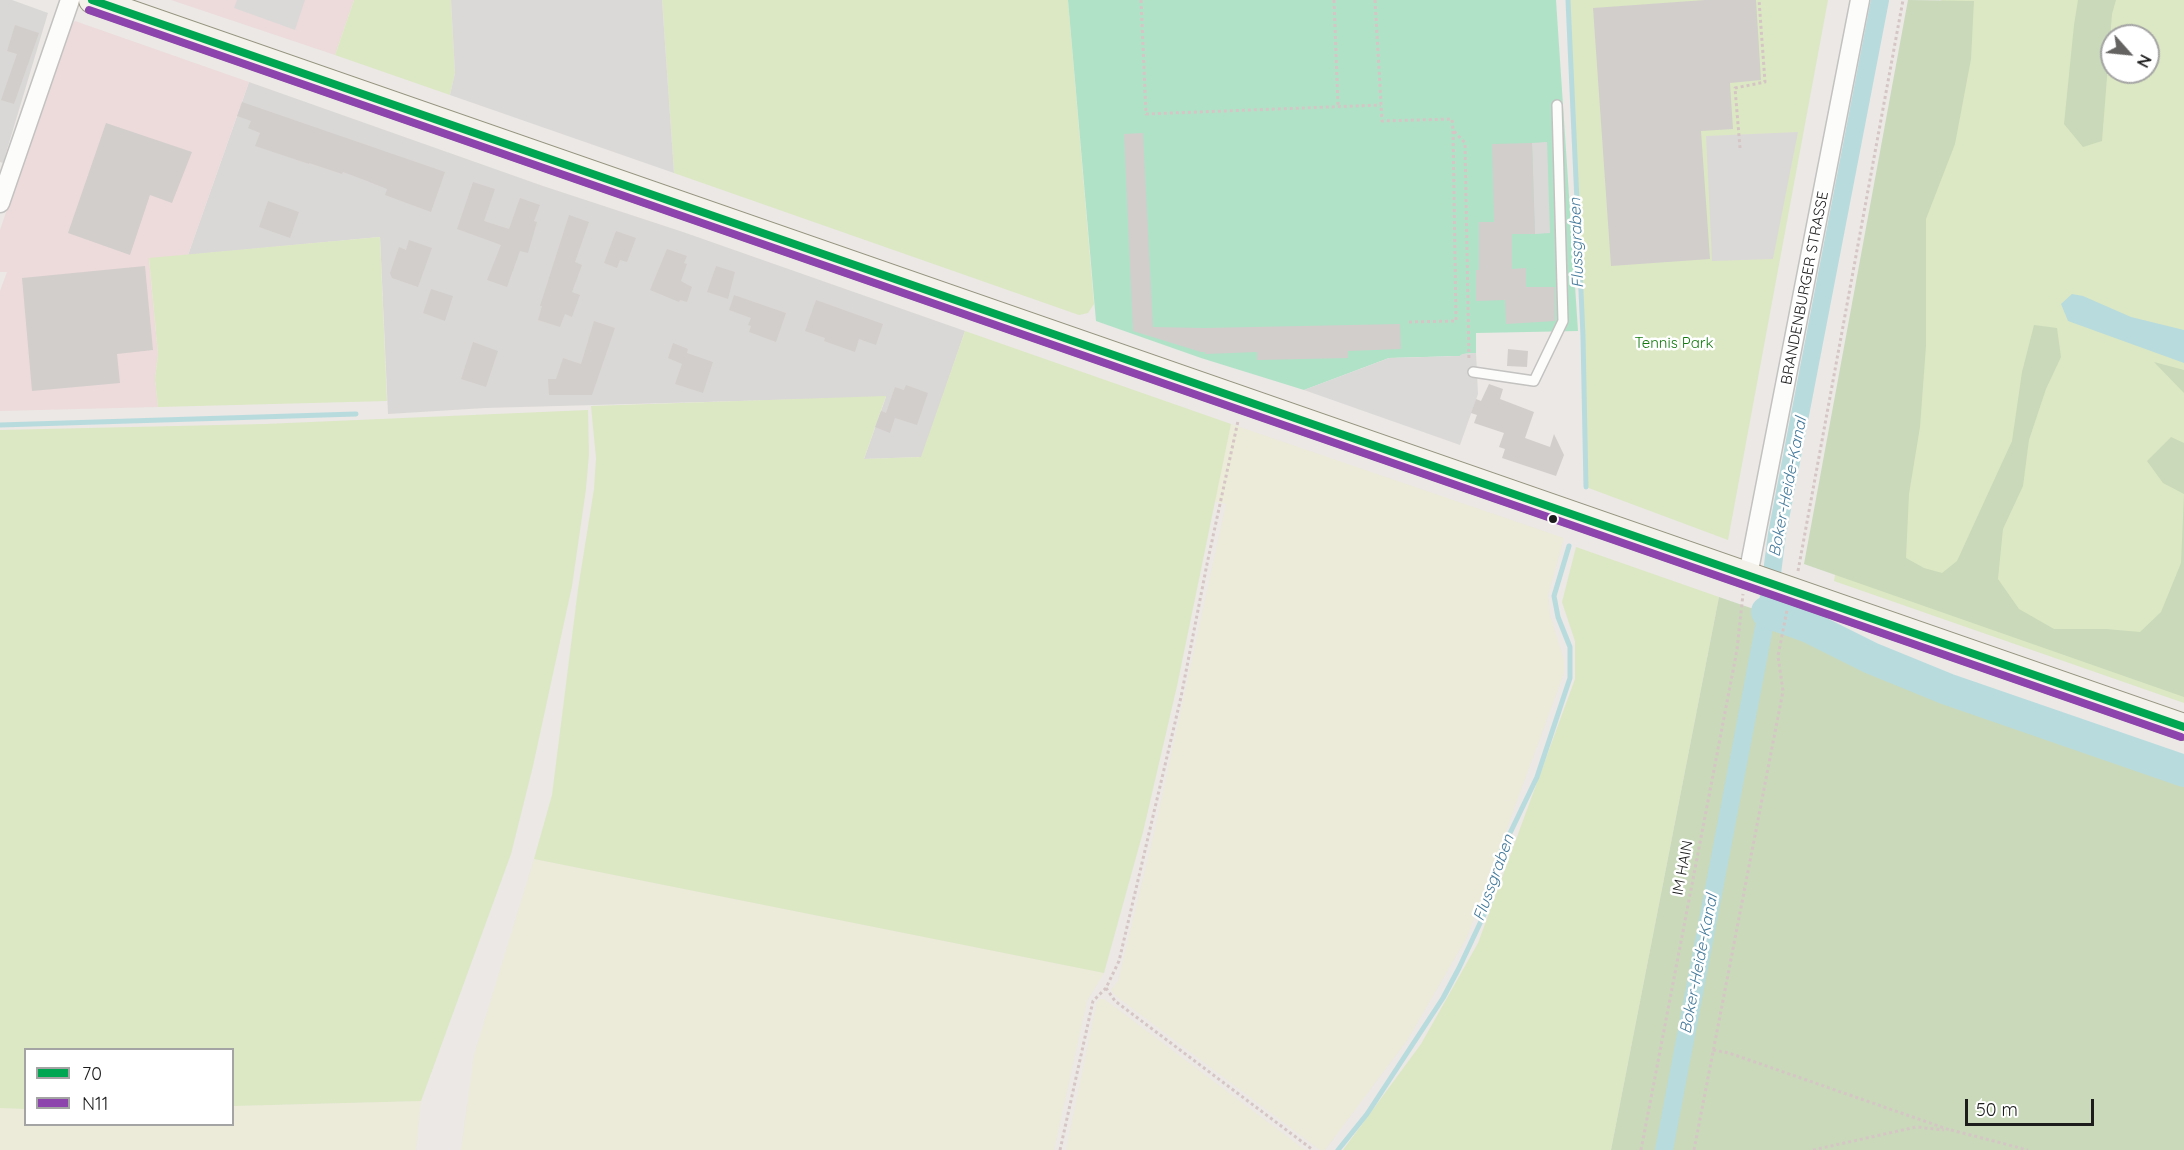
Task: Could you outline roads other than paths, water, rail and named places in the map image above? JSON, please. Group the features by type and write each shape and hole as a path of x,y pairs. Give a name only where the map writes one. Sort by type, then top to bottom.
{"street":[{"path":"0,203 70,0"},
{"name":"BRANDENBURGER STRASSE","path":"1767,581 1762,512 1860,0"},
{"path":"100,1 2184,727"}],"lane":[{"path":"1473,372 1534,381 1563,321 1557,105"}],"water":[{"path":"2072,294 2083,296 2131,317 2184,330 2184,363 2068,321 2061,304"}],"waterway":[{"name":"Flussgraben","path":"1568,0 1583,336 1586,487"},
{"name":"Boker-Heide-Kanal","path":"1664,1150 1767,612 1777,534 1880,0"},
{"path":"0,425 356,414"},
{"name":"Flussgraben","path":"1338,1150 1367,1114 1443,998 1490,902 1499,856 1537,777 1570,678 1570,647 1558,617 1554,596 1569,546"},
{"path":"1767,612 1809,627 1871,658 1947,689 2184,771"}],"park label":[{"name":"Tennis Park","path":"1674,343"}]}
